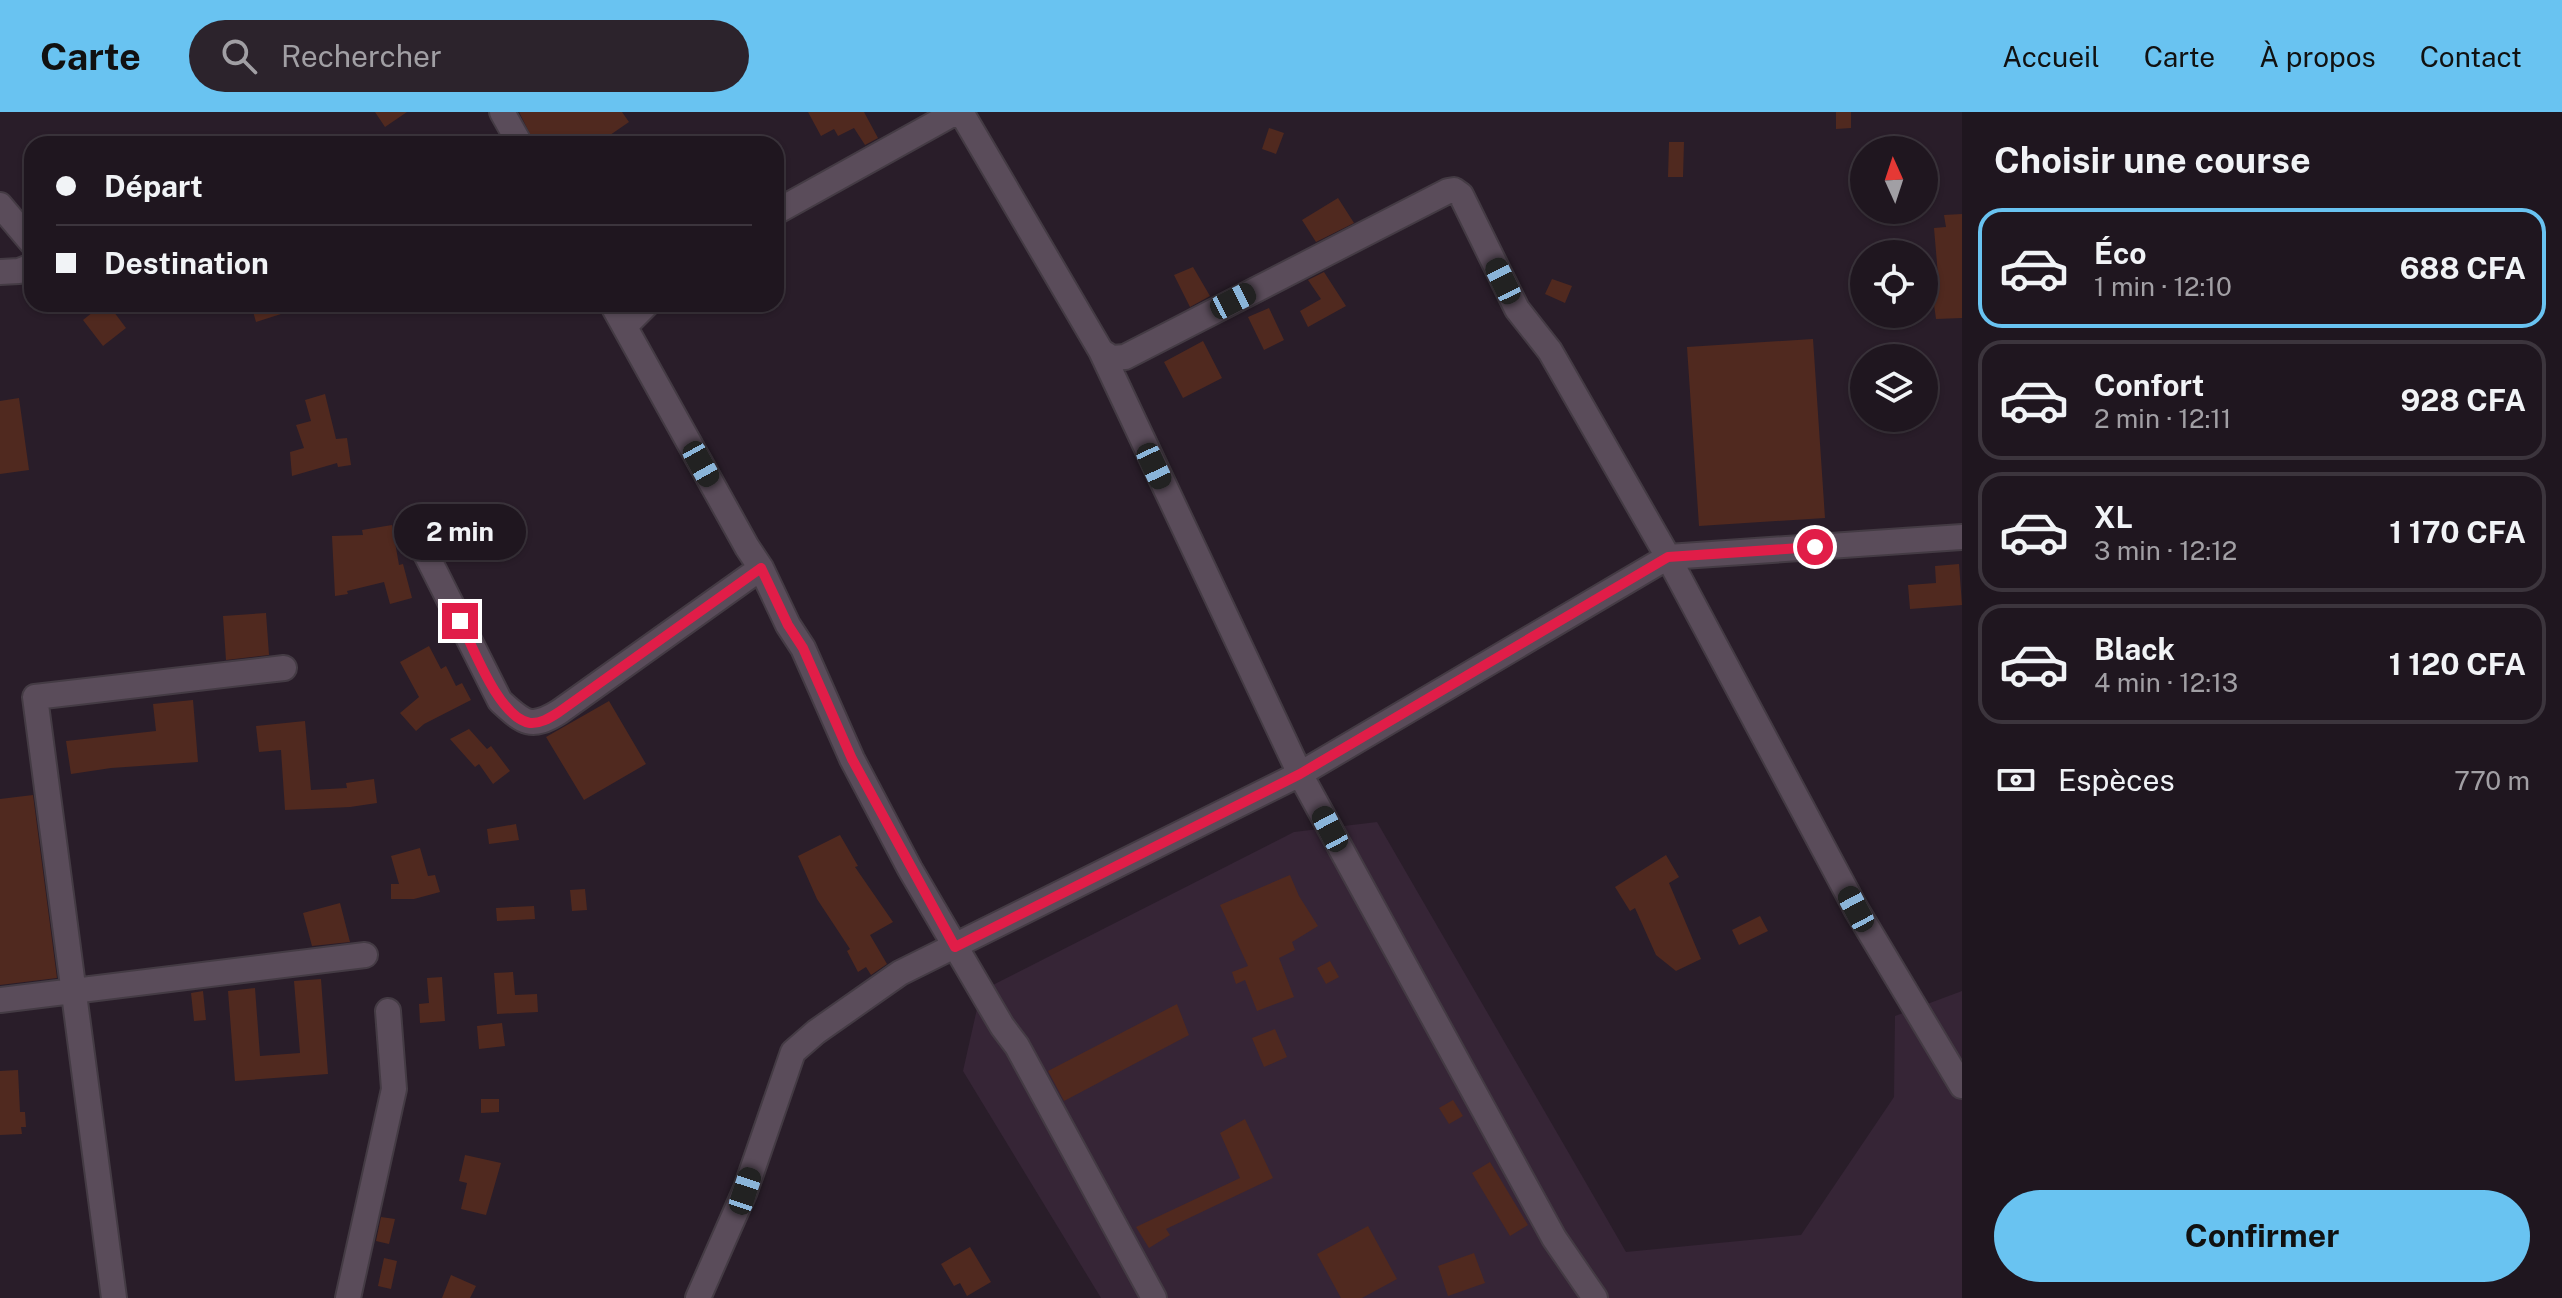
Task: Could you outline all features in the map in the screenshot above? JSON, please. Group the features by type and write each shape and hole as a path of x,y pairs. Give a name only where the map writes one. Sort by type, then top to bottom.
{"street":[{"path":"502,112 516,136"},
{"path":"784,208 959,112 1101,351 1300,774 1554,1238 1595,1298"},
{"path":"1101,351 1112,358 1125,357 1448,191 1454,190 1461,195 1517,309 1550,351 1668,557 1856,909 1962,1086"},
{"path":"0,205 24,234"},
{"path":"0,272 24,269"},
{"path":"617,312 761,568 788,625 803,648 852,759 955,947 1017,1046 1154,1298"},
{"path":"625,326 639,312"},
{"path":"698,1298 745,1191 793,1052 816,1032 900,973 1300,774 1668,557 1962,537"},
{"path":"419,540 500,701 520,719 531,723 546,720 559,712 761,568"},
{"path":"114,1298 35,697 284,668"},
{"path":"0,1000 365,955"},
{"path":"348,1298 394,1089 388,1011"}],"shaded area":[{"path":"1377,822 1626,1252 1801,1235 1894,1097 1895,1016 1962,991 1962,1298 1101,1298 963,1071 981,991 1294,832"}],"building":[{"path":"375,112 407,112 385,127"},
{"path":"519,112 622,112 629,122 609,136 531,136"},
{"path":"808,112 864,112 878,138 865,145 854,128 838,136 834,129 821,136"},
{"path":"1836,112 1851,112 1851,128 1836,129"},
{"path":"1269,128 1284,133 1276,154 1262,149"},
{"path":"1669,142 1684,142 1683,177 1668,177"},
{"path":"1338,198 1354,223 1316,242 1302,220"},
{"path":"1962,214 1962,318 1938,319 1938,240 1935,240 1934,228 1946,227 1944,215"},
{"path":"1193,267 1210,296 1190,307 1174,275"},
{"path":"1324,272 1346,306 1308,327 1300,311 1321,299 1308,280"},
{"path":"1552,279 1572,286 1565,303 1545,294"},
{"path":"1269,308 1284,340 1264,350 1248,317"},
{"path":"93,312 114,312 126,328 103,346 83,320"},
{"path":"253,312 280,312 281,314 256,322"},
{"path":"1813,339 1825,518 1699,526 1687,347"},
{"path":"1203,341 1222,378 1183,398 1164,362"},
{"path":"325,394 336,439 347,438 351,465 338,467 337,463 292,476 290,452 304,448 296,425 311,421 305,400"},
{"path":"19,398 29,470 0,474 0,401"},
{"path":"392,525 399,565 403,564 412,598 390,604 384,582 335,596 332,536 363,535 362,530"},
{"path":"1959,564 1962,605 1910,609 1908,585 1936,583 1935,566"},
{"path":"266,613 269,655 226,660 223,616"},
{"path":"429,646 441,669 446,666 456,686 462,683 471,700 416,731 400,713 419,697 400,662"},
{"path":"193,700 198,762 71,774 66,741 156,731 153,704"},
{"path":"609,701 646,764 584,800 546,737"},
{"path":"305,721 311,790 347,788 346,783 374,779 377,803 285,810 281,750 259,752 256,726"},
{"path":"469,729 487,749 491,746 510,771 493,784 479,764 475,767 450,739"},
{"path":"33,795 57,978 0,985 0,799"},
{"path":"516,824 519,840 489,844 487,829"},
{"path":"840,835 858,866 855,867 893,922 870,935 887,964 871,975 866,967 858,972 847,951 850,949 817,899 798,856"},
{"path":"420,848 428,876 435,875 440,892 414,899 391,899 391,884 399,884 391,856"},
{"path":"1666,855 1679,877 1669,883 1701,959 1676,971 1656,955 1635,908 1630,911 1615,887"},
{"path":"1290,875 1318,926 1292,942 1295,950 1279,958 1294,997 1257,1011 1245,980 1236,984 1232,972 1248,966 1220,905"},
{"path":"585,889 587,910 572,911 570,890"},
{"path":"340,903 350,942 312,946 303,913"},
{"path":"534,906 535,919 497,921 496,908"},
{"path":"1760,916 1768,931 1739,945 1732,930"},
{"path":"1330,961 1339,977 1326,984 1317,968"},
{"path":"513,972 515,995 537,994 538,1012 497,1014 494,973"},
{"path":"442,977 445,1021 420,1023 419,1004 429,1003 427,978"},
{"path":"321,979 328,1074 235,1081 228,991 255,988 260,1056 300,1053 294,981"},
{"path":"203,991 206,1020 194,1021 191,993"},
{"path":"1177,1004 1189,1035 1064,1101 1048,1071"},
{"path":"502,1023 505,1046 479,1049 477,1026"},
{"path":"1275,1029 1287,1057 1264,1067 1252,1038"},
{"path":"18,1070 20,1112 25,1112 26,1127 21,1127 22,1134 0,1135 0,1071"},
{"path":"481,1099 499,1099 499,1112 481,1113"},
{"path":"1453,1100 1463,1116 1449,1124 1439,1108"},
{"path":"1245,1119 1273,1178 1166,1229 1170,1235 1149,1248 1136,1227 1240,1178 1220,1133"},
{"path":"465,1155 501,1163 486,1215 461,1209 467,1183 459,1181"},
{"path":"1490,1162 1528,1225 1510,1236 1472,1173"},
{"path":"381,1217 395,1219 389,1244 376,1241"},
{"path":"1368,1226 1397,1279 1362,1298 1341,1298 1317,1254"},
{"path":"970,1247 991,1282 967,1296 960,1283 954,1286 941,1264"},
{"path":"1474,1253 1485,1283 1448,1296 1438,1266"},
{"path":"384,1258 397,1261 391,1289 378,1286"},
{"path":"451,1275 476,1286 470,1298 442,1298"}],"route":[{"path":"460,621 500,701 520,719 531,723 546,720 559,712 761,568 788,625 803,648 852,759 955,947 1300,774 1668,557 1815,547"}]}
